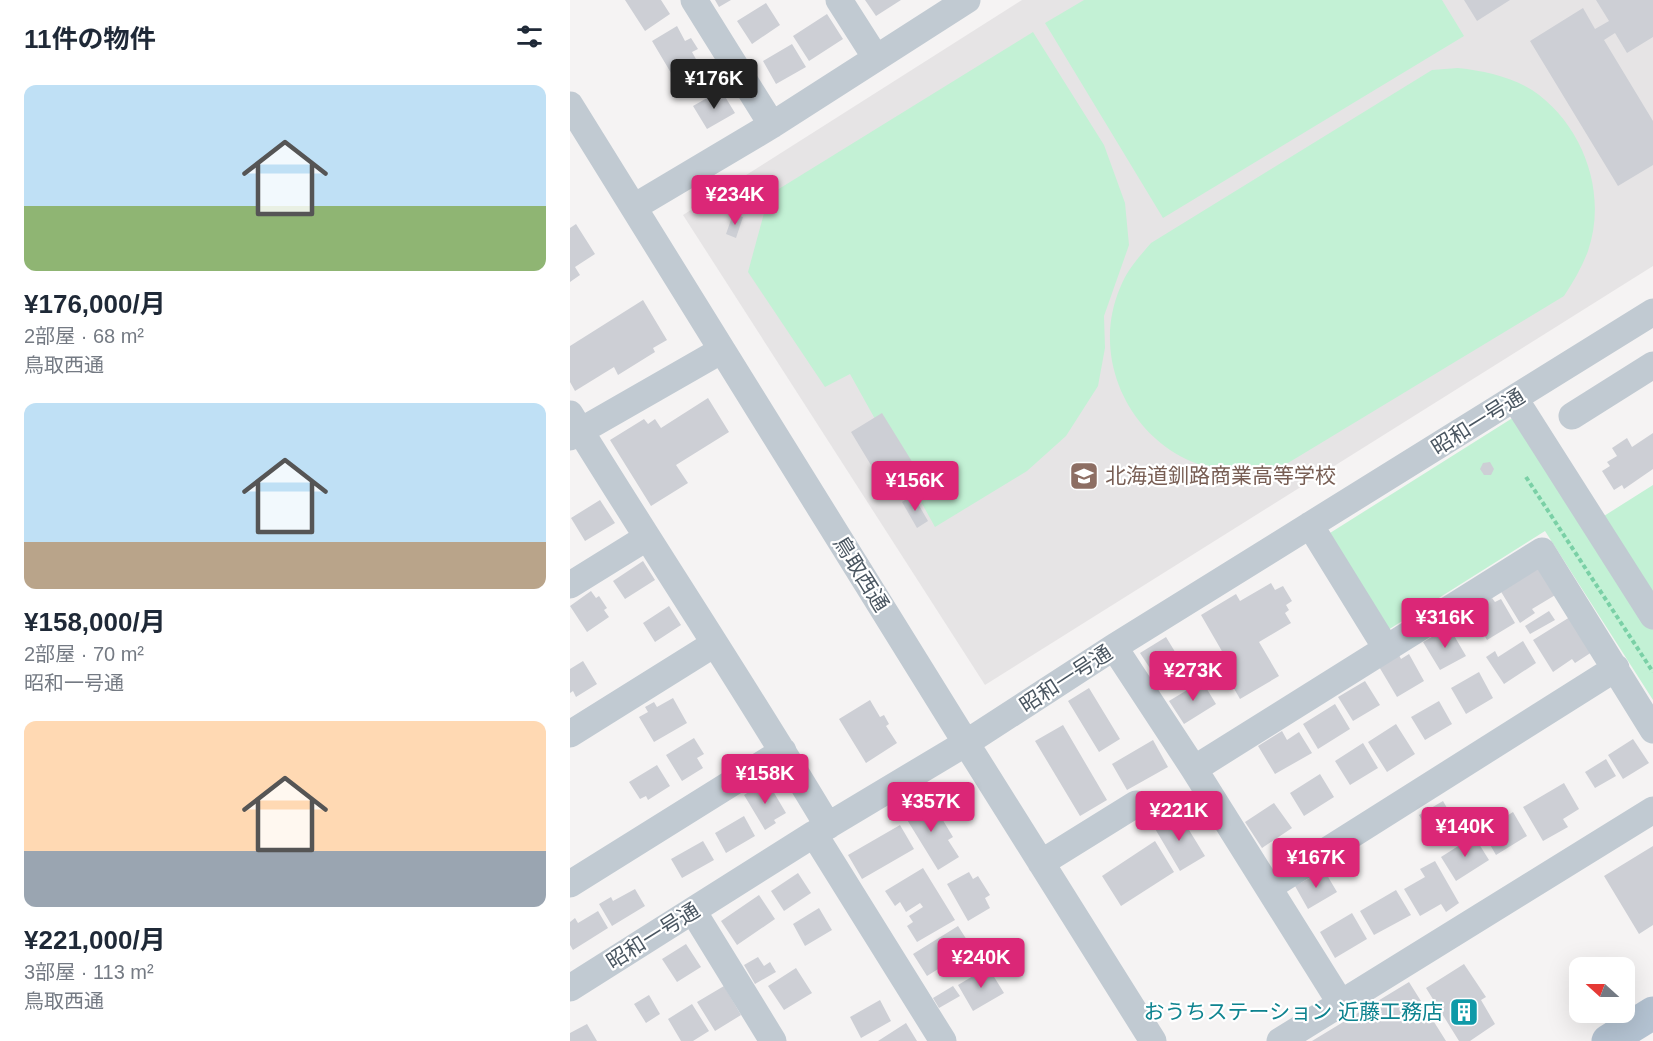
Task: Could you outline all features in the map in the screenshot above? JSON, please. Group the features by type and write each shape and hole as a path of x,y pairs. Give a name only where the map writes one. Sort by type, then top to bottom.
{"main road":[{"path":"1608,1041 1653,1013"}],"street":[{"path":"694,0 772,124"},
{"path":"838,0 876,58"},
{"path":"634,207 772,124 967,0"},
{"name":"鳥取西通","path":"570,105 1153,1041"},
{"name":"昭和一号通","path":"570,988 821,830 966,743 1114,647 1653,312"},
{"path":"722,350 573,427 783,751 821,830 943,1041"},
{"path":"1572,416 1653,365"},
{"path":"1515,399 1653,616"},
{"path":"1310,525 1386,648"},
{"path":"570,585 646,538"},
{"path":"1194,769 1542,551 1653,730"},
{"path":"570,734 714,644"},
{"path":"1114,647 1194,769 1340,1002"},
{"path":"1269,887 1616,669"},
{"path":"570,884 783,751"},
{"path":"1041,862 1136,804"},
{"path":"1282,1040 1653,810"},
{"path":"693,911 767,1039"}],"path":[{"path":"1526,477 1653,672"}],"shaded area":[{"name":"北海道釧路商業高等学校","path":"1022,0 1653,0 1653,266 985,685 683,215"}],"green space":[{"path":"1084,0 1442,0 1464,36 1163,218 1045,23"},
{"path":"1033,32 1104,145 1125,203 1129,245 1104,316 1105,348 1098,386 1066,436 1027,471 935,527 850,374 825,387 748,272 769,195"},
{"path":"1458,68 1496,75 1532,90 1550,104 1565,121 1587,162 1593,184 1595,206 1593,229 1586,257 1564,296 1283,466 1256,471 1228,471 1197,464 1170,450 1147,430 1129,406 1117,379 1110,349 1111,318 1120,288 1134,264 1151,243 1432,70"},
{"path":"1533,405 1604,516 1653,485 1653,700 1545,531 1388,630 1330,533"}],"building":[{"path":"625,0 661,0 670,14 645,31"},
{"path":"715,0 731,0 719,7"},
{"path":"865,0 901,0 876,16"},
{"path":"1464,0 1510,0 1477,21"},
{"path":"1596,0 1653,0 1653,37 1627,53 1615,33 1604,40 1653,121 1653,165 1618,186 1530,41 1583,8 1595,29 1609,21"},
{"path":"766,3 780,25 752,44 737,21"},
{"path":"827,14 843,39 809,61 793,36"},
{"path":"677,26 685,41 691,38 698,49 692,52 701,68 677,83 652,41"},
{"path":"792,44 806,67 776,84 763,61"},
{"path":"721,90 735,113 707,129 693,106"},
{"path":"733,214 743,217 736,238 726,234"},
{"path":"576,224 595,254 575,267 580,275 570,282 570,228"},
{"path":"643,300 667,340 653,348 655,352 618,375 614,367 575,391 570,382 570,346"},
{"path":"708,398 729,432 676,465 688,483 651,506 610,440 644,419 648,424 655,419 661,428"},
{"path":"882,413 924,481 892,500 851,432"},
{"path":"1653,433 1653,469 1624,489 1622,485 1614,490 1602,471 1610,466 1607,462 1617,456 1612,448 1627,438 1632,447"},
{"path":"1490,462 1494,469 1491,475 1484,475 1480,469 1483,463"},
{"path":"913,495 928,521 917,528 902,502"},
{"path":"600,500 615,523 585,541 571,518"},
{"path":"643,561 655,580 625,599 613,581"},
{"path":"1539,566 1557,594 1532,609 1535,613 1520,623 1500,590"},
{"path":"1271,583 1275,590 1283,586 1292,601 1286,605 1289,610 1285,613 1291,623 1259,642 1279,676 1240,699 1216,657 1223,653 1201,615 1236,594 1240,601"},
{"path":"591,591 596,598 599,596 607,608 604,610 609,617 587,632 570,606"},
{"path":"1492,598 1495,602 1501,599 1515,623 1487,640 1473,616 1486,608 1483,603"},
{"path":"669,606 681,625 655,642 643,623"},
{"path":"1549,611 1555,620 1530,634 1525,626"},
{"path":"1570,617 1592,652 1575,663 1572,659 1553,672 1533,640"},
{"path":"1449,627 1466,656 1440,670 1423,642"},
{"path":"1166,637 1180,660 1155,676 1140,653"},
{"path":"1523,641 1536,663 1504,684 1486,657 1495,651 1498,657"},
{"path":"1398,653 1401,659 1409,654 1424,681 1397,697 1378,665"},
{"path":"583,661 597,684 576,697 573,691 570,693 570,669"},
{"path":"1479,672 1493,698 1466,714 1451,688"},
{"path":"1202,681 1216,704 1184,724 1169,701"},
{"path":"1365,681 1380,705 1353,721 1338,697"},
{"path":"1089,688 1120,739 1099,752 1068,701"},
{"path":"673,698 687,723 654,742 639,717 648,712 645,707 654,702 657,707"},
{"path":"870,700 880,717 884,715 889,724 886,726 897,743 866,763 839,719"},
{"path":"1439,701 1452,724 1425,740 1411,717"},
{"path":"1335,704 1350,729 1318,749 1303,724"},
{"path":"1396,724 1415,754 1387,772 1368,742"},
{"path":"1063,725 1107,800 1080,816 1035,741"},
{"path":"1282,731 1287,740 1299,732 1312,753 1275,774 1258,746"},
{"path":"694,738 704,754 697,758 703,768 682,781 666,755"},
{"path":"1633,739 1649,763 1623,779 1608,755"},
{"path":"1153,740 1168,767 1127,790 1112,764"},
{"path":"1363,743 1378,768 1350,785 1335,761"},
{"path":"1606,759 1616,776 1595,788 1585,772"},
{"path":"657,765 670,786 648,800 646,796 640,799 629,782"},
{"path":"1320,774 1334,797 1304,816 1290,793"},
{"path":"767,781 786,813 774,820 776,823 765,830 744,795"},
{"path":"1564,783 1579,809 1563,819 1568,827 1543,841 1523,807"},
{"path":"922,796 933,815 938,812 953,837 948,840 959,857 938,870 901,810"},
{"path":"1443,801 1457,825 1432,839 1419,815"},
{"path":"1274,803 1292,828 1262,848 1245,822"},
{"path":"1178,812 1205,856 1180,871 1154,827"},
{"path":"1513,812 1527,836 1496,855 1482,831"},
{"path":"744,816 755,836 726,853 715,833"},
{"path":"900,825 914,849 862,879 848,855"},
{"path":"1474,836 1489,860 1456,881 1441,857"},
{"path":"703,841 714,860 682,878 671,859"},
{"path":"1155,841 1174,872 1121,906 1102,876"},
{"path":"1653,846 1653,925 1639,934 1604,876"},
{"path":"1435,861 1459,903 1446,912 1441,904 1420,916 1404,889 1425,877 1420,869"},
{"path":"923,868 955,920 917,942 907,926 913,922 909,916 923,907 920,903 906,912 900,902 895,906 885,891"},
{"path":"1324,870 1337,892 1308,909 1295,886"},
{"path":"969,872 973,879 978,876 990,895 985,898 990,908 968,921 947,884"},
{"path":"798,873 811,893 784,911 771,891"},
{"path":"635,889 645,906 612,926 599,904 611,897 613,901"},
{"path":"1396,890 1411,915 1374,935 1360,911"},
{"path":"759,895 775,919 737,945 721,921"},
{"path":"819,908 832,930 805,946 793,924"},
{"path":"598,911 608,928 573,950 570,945 570,922 575,918 578,923"},
{"path":"1352,913 1367,939 1335,958 1320,932"},
{"path":"958,926 972,948 956,957 958,960 945,969 943,966 927,976 913,954"},
{"path":"686,944 701,967 677,982 662,959"},
{"path":"976,949 985,964 979,967 970,953"},
{"path":"758,957 764,966 770,962 776,972 755,984 744,965"},
{"name":"おうちステーション 近藤工務店","path":"1464,964 1486,997 1481,1000 1495,1024 1470,1041 1459,1041 1426,988"},
{"path":"988,967 1004,993 973,1011 958,985"},
{"path":"796,968 812,993 784,1010 768,986"},
{"path":"1409,982 1446,1041 1312,1041"},
{"path":"724,986 741,1015 715,1031 697,1002"},
{"path":"953,986 960,996 939,1008 933,998"},
{"path":"649,995 660,1014 646,1023 634,1004"},
{"path":"880,1000 891,1021 861,1038 850,1017"},
{"path":"692,1004 709,1031 693,1041 681,1041 668,1019"},
{"path":"906,1023 917,1041 878,1041"},
{"path":"587,1024 597,1041 570,1041 570,1033"}],"place":[{"name":"北海道釧路商業高等学校","path":"1084,476"},
{"name":"おうちステーション 近藤工務店","path":"1464,1012"}]}
